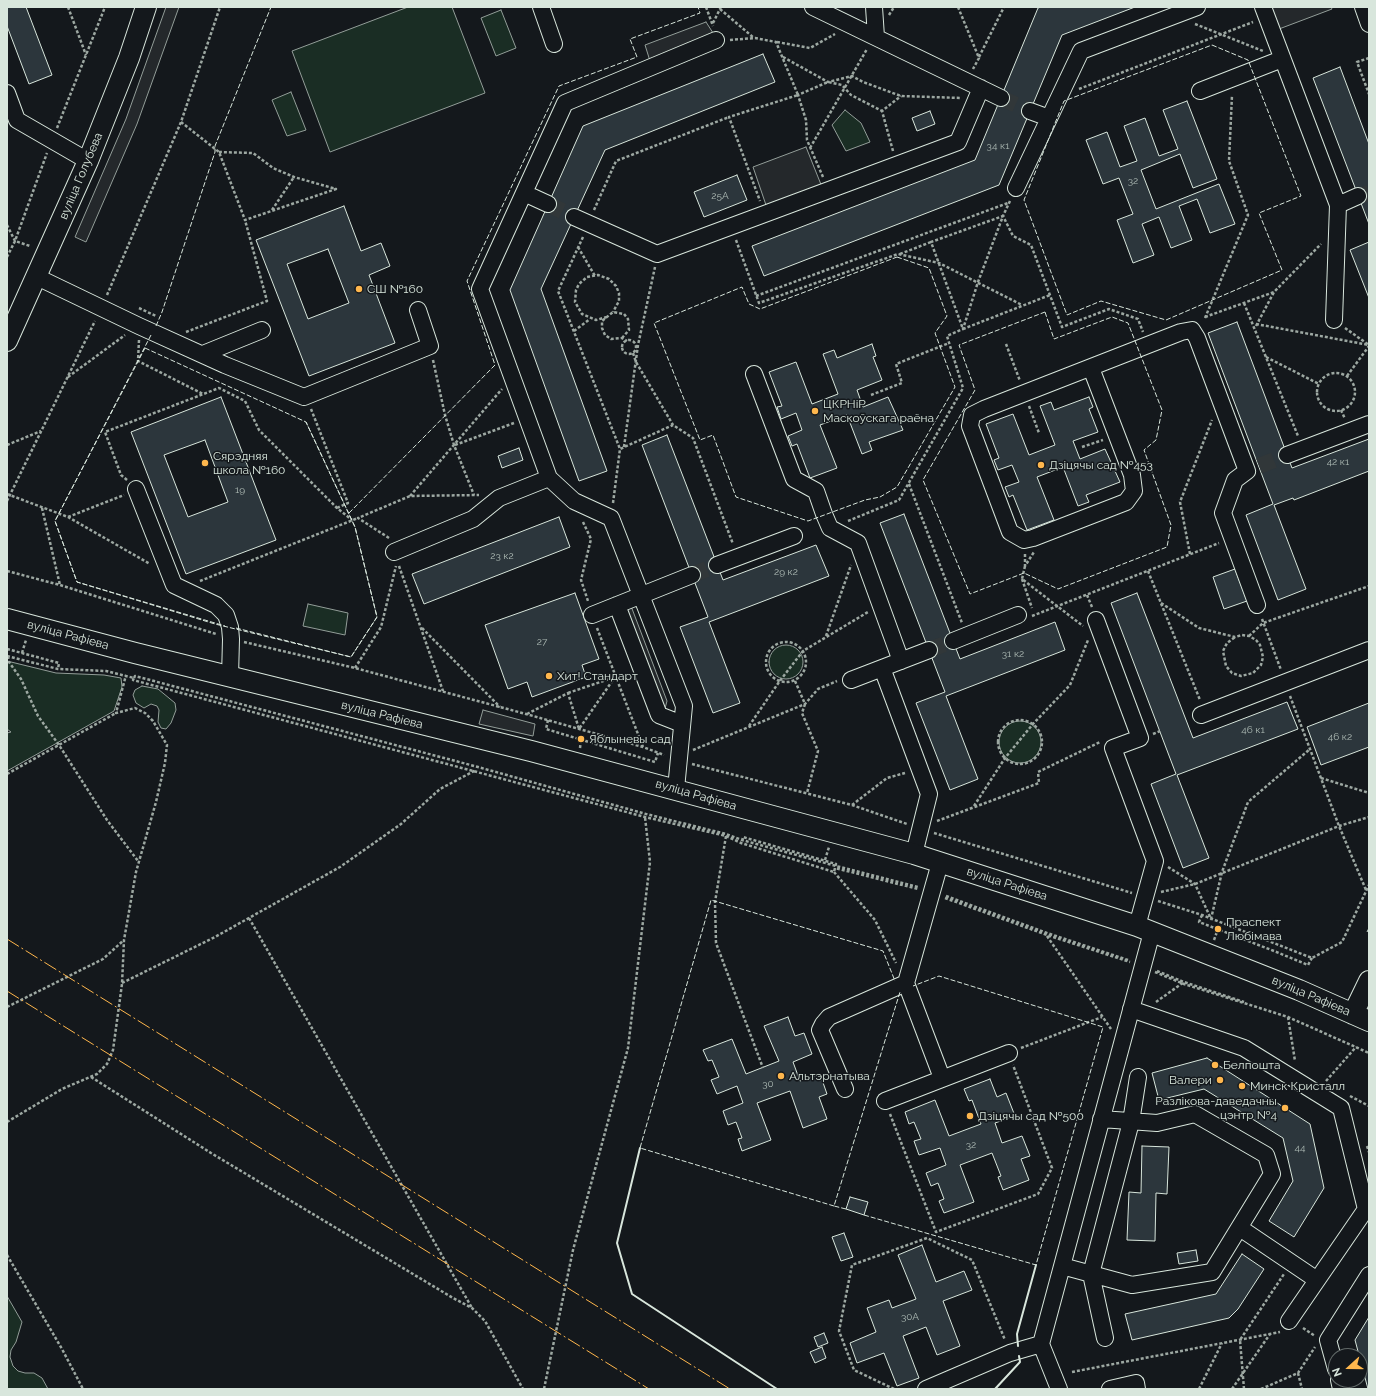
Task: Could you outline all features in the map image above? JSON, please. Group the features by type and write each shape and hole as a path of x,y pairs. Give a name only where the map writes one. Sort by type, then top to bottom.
{"main road":[{"name":"вуліца Голубева","path":"7,341 88,161 146,7"},
{"name":"вуліца Рафіева","path":"7,619 230,677 531,750 676,789 833,834 914,854 1144,929 1299,990 1361,1017"},
{"path":"1361,1017 1369,981"}],"lane":[{"path":"541,7 554,44"},
{"path":"813,7 876,37 975,89 1001,98"},
{"path":"874,7 876,37"},
{"path":"1016,188 1081,51 1197,7"},
{"path":"1363,7 1369,24"},
{"path":"1265,12 1338,205 1334,320"},
{"path":"676,789 684,706 611,518 574,501 549,478 480,289 565,103 716,40"},
{"path":"1200,91 1282,59"},
{"path":"581,220 657,254 958,142 975,89"},
{"path":"7,93 12,122 88,161"},
{"path":"1030,111 1049,118"},
{"path":"524,193 548,204"},
{"path":"1338,205 1358,196"},
{"path":"37,276 139,326 304,397 430,346 418,310"},
{"path":"203,354 262,330"},
{"path":"1092,368 1132,475 1134,491 1126,502 1033,538 1024,540 1010,532 970,426 972,415 1148,345 1192,330 1197,338 1220,400 1253,468 1235,480 1223,513 1258,605"},
{"path":"754,374 794,479 816,491 830,528 858,543 900,661"},
{"path":"1287,455 1369,424"},
{"path":"394,552 473,519 499,498 549,478"},
{"path":"136,489 174,586 182,588 216,605 226,615 230,627 231,639 230,677"},
{"path":"717,565 794,536"},
{"path":"592,615 692,575"},
{"path":"617,605 659,715 682,724"},
{"path":"960,638 1018,615"},
{"path":"1059,1389 1041,1344 1122,1042 1136,1010 1142,966 1145,896 1155,861 1113,748 1140,738 1093,626"},
{"path":"846,680 929,650"},
{"path":"1203,715 1369,650"},
{"path":"882,668 929,794 914,854"},
{"path":"940,863 906,983 942,1078"},
{"path":"845,1089 820,1030 823,1024 829,1017 906,983"},
{"path":"1136,1010 1244,1048 1341,1108 1366,1209 1317,1280 1290,1327"},
{"path":"885,1101 1009,1053"},
{"path":"1104,1338 1091,1274 1131,1122 1138,1077"},
{"path":"1062,1266 1132,1285 1212,1272 1272,1174 1266,1155 1195,1114 1157,1123 1101,1119"},
{"path":"1240,1228 1317,1280"},
{"path":"1330,1348 1328,1340 1369,1274"},
{"path":"926,1389 1010,1353 1041,1344"},
{"path":"1110,1389 1138,1387"}],"path":[{"path":"68,7 86,55"},
{"path":"7,501 8,495 101,308 181,122 220,7"},
{"path":"706,7 713,23 716,40 754,38 810,48 850,25"},
{"path":"958,7 979,58"},
{"path":"611,518 620,449 558,291 578,247 581,220 616,161 729,117 798,95 828,82 852,76 863,82 901,96 975,89 979,58 1004,7"},
{"path":"713,23 720,8 754,38"},
{"path":"1059,97 1221,34 1265,12"},
{"path":"1172,16 1282,59"},
{"path":"810,148 845,89 862,56 876,37"},
{"path":"776,42 798,95 806,120 807,140 828,191"},
{"path":"782,57 828,82 842,86 850,96 882,111 897,165"},
{"path":"1369,58 1357,62 1369,94"},
{"path":"1205,318 1248,215 1229,161 1232,78"},
{"path":"882,111 901,96"},
{"path":"729,117 765,214"},
{"path":"169,338 267,301 245,220 219,152 181,122"},
{"path":"219,152 254,153 272,168 294,177 336,189 245,220"},
{"path":"272,210 294,177"},
{"path":"963,329 978,282 1003,216 1016,188"},
{"path":"756,296 1009,203"},
{"path":"731,226 759,303 1003,216"},
{"path":"1003,216 1013,236 1031,245 1062,326 1109,309 1138,319 1148,345"},
{"path":"7,225 15,241 30,246"},
{"path":"1255,328 1274,292 1337,228"},
{"path":"931,242 963,329"},
{"path":"578,247 595,276"},
{"path":"624,447 637,346 657,254"},
{"path":"898,254 939,263 1022,305"},
{"path":"607,317 596,320 590,319 582,314 577,308 575,295 580,284 587,277 604,277 616,286 619,301 613,312 607,317 602,321 602,328 605,335 611,339 622,338 627,341 631,341 637,346"},
{"path":"1192,330 1205,318 1274,292"},
{"path":"830,528 900,500 963,388 946,336 1050,295"},
{"path":"1244,303 1303,449"},
{"path":"613,312 624,314 628,319 629,330 622,338"},
{"path":"66,379 112,343 139,326 159,317"},
{"path":"574,330 590,319"},
{"path":"1334,320 1369,346"},
{"path":"1256,324 1369,346"},
{"path":"139,326 138,361 203,394"},
{"path":"627,341 623,344 624,352 627,354 633,353"},
{"path":"871,396 902,383 896,364 949,343"},
{"path":"430,346 445,416 454,445 474,494 473,519"},
{"path":"637,346 633,353 636,362 673,425 693,438 736,553 736,558"},
{"path":"1347,376 1369,346"},
{"path":"1266,357 1319,384"},
{"path":"1340,373 1347,376 1354,388 1354,398 1347,407 1342,410 1333,410 1322,405 1317,396 1319,384 1328,374 1340,373"},
{"path":"410,496 512,376"},
{"path":"68,517 136,489 121,475 105,432 219,388 245,401 259,430 337,508 352,520"},
{"path":"304,397 316,419 348,503 337,508"},
{"path":"1190,554 1180,502 1220,400"},
{"path":"454,445 528,419"},
{"path":"620,449 673,425"},
{"path":"7,445 41,431"},
{"path":"1082,447 1117,435"},
{"path":"909,484 960,638"},
{"path":"182,588 410,496 474,494 499,498"},
{"path":"8,495 68,517 170,576"},
{"path":"42,508 60,585"},
{"path":"358,518 388,537 394,552"},
{"path":"1018,615 1030,617 1232,538"},
{"path":"826,636 858,543"},
{"path":"355,668 382,627 397,562 443,692"},
{"path":"1025,566 1022,578 1034,615"},
{"path":"1148,571 1203,715"},
{"path":"1022,578 1058,606 1093,626"},
{"path":"1161,603 1198,628 1235,637 1249,636 1263,623 1369,586"},
{"path":"973,806 1005,758 1033,724 1070,685 1093,626 1087,595"},
{"path":"749,727 779,682 803,651 880,605"},
{"path":"1258,605 1263,623 1339,826 1366,891"},
{"path":"420,626 501,707"},
{"path":"1235,637 1227,643 1223,652 1223,658 1226,666 1232,673 1246,676 1257,670 1263,657 1260,645 1249,636"},
{"path":"788,642 794,643 803,651 807,660 806,666 803,673 795,681 788,683 779,682 769,673 766,667 766,657 770,649 776,644 788,642"},
{"path":"7,649 59,663 58,669"},
{"path":"7,656 58,669 106,671 126,675 134,678 133,680 726,835 741,841 835,869 931,892 1047,934 1142,966 1184,983 1288,1017 1369,1053"},
{"path":"7,656 9,662 21,679 38,716 59,745 107,820 138,861"},
{"path":"116,713 126,675"},
{"path":"526,714 568,693 616,676 579,729 568,693"},
{"path":"807,793 818,751 802,713 805,704 818,689 846,680"},
{"path":"795,681 805,704"},
{"path":"678,756 805,704"},
{"path":"7,774 116,713 135,708 145,713 153,721 167,745 165,763 156,802 138,861 124,940 122,984 116,1038 111,1056 105,1067 91,1077 62,1089 7,1122"},
{"path":"548,720 546,729 655,762 658,753"},
{"path":"1018,720 1033,724 1041,734 1042,740 1040,752 1036,758 1025,764 1017,764 1005,758 998,744 1002,729 1008,723 1018,720"},
{"path":"920,828 973,806 1039,783 1038,772 1107,739"},
{"path":"1155,861 1175,870 1195,884 1211,919 1222,872 1248,802 1310,749"},
{"path":"122,984 249,918 340,867 401,824 440,789 477,769 645,817 726,835"},
{"path":"852,805 887,778 919,769"},
{"path":"1321,778 1369,793"},
{"path":"544,1389 573,1250 628,1048 650,862 645,817"},
{"path":"1145,896 1195,884 1339,826 1369,817"},
{"path":"726,835 715,902 716,943 763,1068"},
{"path":"741,841 743,837 836,864 835,869 875,920 906,983"},
{"path":"1345,935 1369,884"},
{"path":"1202,915 1199,922 1274,952 1308,965 1312,958"},
{"path":"249,918 472,1308 485,1321 523,1389"},
{"path":"1047,934 1102,1017 1122,1042"},
{"path":"7,1007 103,959 124,940"},
{"path":"1136,1010 1184,983 1288,1016 1369,1053"},
{"path":"885,1101 936,1232 1038,1194 1052,1168 1009,1053 1102,1017"},
{"path":"1288,1017 1294,1060 1300,1064"},
{"path":"1326,1081 1356,1047"},
{"path":"91,1077 218,1157 472,1308"},
{"path":"1320,1077 1331,1084"},
{"path":"1348,1094 1369,1106"},
{"path":"894,1389 854,1370 839,1331 852,1265 927,1238 972,1260 1010,1353"},
{"path":"7,1255 62,1349 83,1389"},
{"path":"1244,1389 1240,1340 1292,1262"},
{"path":"1072,1372 1270,1334 1290,1327 1304,1328 1320,1340"},
{"path":"1232,1389 1242,1372 1270,1334"},
{"path":"1199,1389 1222,1343"},
{"path":"1261,1389 1298,1373 1316,1345"},
{"path":"1298,1373 1302,1389"}],"green space":[{"path":"408,7 452,7 485,93 330,152 292,51"},
{"path":"501,10 516,48 496,56 481,18"},
{"path":"291,92 306,130 287,136 272,100"},
{"path":"845,110 861,123 870,142 846,151 832,125"},
{"path":"308,604 348,613 345,635 303,626"},
{"path":"789,645 796,647 801,652 803,662 801,672 796,677 783,679 776,677 771,672 769,659 771,652 776,647"},
{"path":"7,661 56,673 104,675 121,678 122,687 114,711 7,771 7,733 11,732 7,729"},
{"path":"142,686 158,689 175,703 176,710 171,723 166,729 161,728 158,722 159,710 157,706 151,704 144,708 136,703 133,695 135,690"},
{"path":"1020,721 1035,727 1041,742 1035,757 1020,763 1005,757 999,742 1005,727"},
{"path":"7,1296 22,1322 16,1342 11,1350 10,1357 13,1366 18,1371 34,1373 42,1378 48,1389 7,1389"}],"shaded area":[{"path":"166,7 179,7 137,124 86,242 75,237 126,119"},
{"path":"1271,7 1331,7 1332,9 1279,29"},
{"path":"706,22 715,36 650,61 645,45"},
{"path":"806,147 822,187 767,208 753,167"},
{"path":"631,606 667,701 662,720 650,714 613,613"},
{"path":"483,710 535,724 533,736 479,724"}],"building":[{"path":"7,7 26,7 52,75 29,84 7,26"},
{"path":"1135,7 1062,35 999,185 764,276 752,246 975,160 1038,8"},
{"path":"763,54 775,82 605,150 541,289 607,471 579,481 510,290 583,126"},
{"path":"1340,67 1369,144 1369,224 1313,78"},
{"path":"1187,101 1217,179 1193,188 1180,154 1141,170 1156,209 1219,184 1235,224 1210,233 1197,199 1179,206 1192,240 1171,248 1159,217 1142,224 1154,255 1133,263 1117,220 1133,214 1119,178 1103,184 1086,140 1107,132 1120,167 1137,161 1124,126 1145,118 1159,156 1178,149 1163,110"},
{"path":"930,111 935,124 917,131 912,118"},
{"path":"737,175 747,200 704,217 694,192"},
{"name":"СШ №160","path":"344,206 361,251 381,243 390,266 369,275 395,343 309,376 256,240","holes":["328,249 349,303 308,319 287,264"]},
{"path":"1369,242 1369,298 1350,250"},
{"path":"1237,322 1292,468 1369,439 1369,471 1294,500 1293,498 1274,505 1306,589 1278,600 1246,515 1273,504 1208,333"},
{"path":"872,344 876,356 873,357 882,380 857,390 863,407 888,397 903,430 869,442 872,450 862,454 847,415 820,425 837,468 810,478 797,444 792,446 788,436 802,430 796,413 781,419 777,407 782,406 769,372 796,362 812,404 838,394 823,354 834,350 837,358"},
{"path":"221,397 276,540 186,574 131,432","holes":["205,440 228,502 188,517 164,455"]},
{"path":"1089,397 1093,407 1089,409 1098,432 1073,441 1080,459 1105,449 1120,482 1086,495 1089,502 1078,506 1063,467 1037,477 1054,520 1027,530 1013,495 1009,497 1005,487 1019,482 1012,465 998,470 994,460 999,458 986,424 1013,414 1029,455 1055,445 1040,406 1051,402 1054,410"},
{"path":"667,435 723,580 816,545 829,576 709,622 740,703 713,713 680,627 708,617 642,445"},
{"path":"519,448 523,460 502,468 498,456"},
{"path":"904,514 960,659 1055,622 1065,650 946,696 978,779 950,790 916,703 945,692 880,523"},
{"path":"559,517 570,547 424,604 412,574"},
{"path":"1235,569 1247,601 1224,609 1213,577"},
{"path":"575,593 599,659 582,665 586,677 532,697 527,682 508,689 485,625"},
{"path":"1137,593 1193,738 1287,702 1298,729 1177,775 1209,858 1183,868 1151,784 1176,774 1111,603"},
{"path":"1369,703 1369,747 1321,765 1307,727"},
{"path":"788,1017 795,1036 804,1033 812,1054 793,1062 800,1081 820,1074 827,1094 819,1097 827,1119 803,1128 790,1091 757,1103 771,1140 742,1151 738,1139 742,1138 736,1122 728,1125 723,1111 743,1103 737,1086 717,1094 711,1080 719,1077 712,1060 708,1061 703,1050 732,1039 746,1074 779,1061 764,1026"},
{"path":"1207,1058 1310,1124 1324,1188 1294,1237 1269,1221 1293,1181 1283,1138 1204,1089 1159,1100 1152,1073"},
{"path":"990,1079 997,1097 1006,1093 1015,1116 995,1123 1002,1143 1022,1136 1030,1156 1021,1159 1029,1180 1003,1190 998,1177 1001,1176 992,1153 960,1165 974,1202 944,1213 939,1201 944,1199 938,1183 931,1186 926,1173 946,1165 940,1148 919,1155 914,1141 921,1139 914,1122 909,1124 905,1112 935,1100 949,1136 981,1124 972,1100 969,1101 964,1089"},
{"path":"1142,1146 1169,1147 1167,1194 1156,1193 1155,1241 1127,1240 1129,1192 1141,1193"},
{"path":"850,1197 868,1202 864,1215 846,1209"},
{"path":"844,1233 853,1257 841,1261 832,1237"},
{"path":"922,1245 936,1282 964,1271 972,1290 943,1301 960,1346 937,1355 926,1327 903,1336 919,1378 897,1386 884,1353 857,1363 850,1343 876,1332 867,1308 889,1300 892,1308 916,1299 898,1255"},
{"path":"1196,1250 1198,1261 1179,1264 1177,1253"},
{"path":"1242,1254 1264,1269 1238,1309 1229,1318 1132,1340 1125,1314 1216,1294"},
{"path":"1369,1317 1369,1389 1368,1388 1368,1348 1357,1348 1355,1340"},
{"path":"824,1333 828,1343 818,1347 814,1337"},
{"path":"822,1347 826,1358 815,1363 810,1352"}],"tunnel":[{"path":"1001,98 1030,111"},
{"path":"1358,196 1369,193"},
{"path":"548,204 574,217"},
{"path":"1259,466 1287,455"},
{"path":"692,575 717,565"},
{"path":"929,650 953,641"}],"fence":[{"path":"156,326 215,152 215,146 271,7"},
{"path":"349,513 495,365 467,281 559,86 637,57 630,39 700,13 698,7"},
{"path":"1212,45 1248,60 1301,196 1259,213 1282,270 1166,320 1101,301 1067,315 1024,200 1064,101 1212,45"},
{"path":"897,257 929,268 947,316 935,333 955,387 897,487 880,497 865,500 808,521 736,497 713,435 700,440 654,323 742,287 749,304 760,309 897,257"},
{"path":"1045,312 1054,339 1112,317 1128,323 1162,410 1156,440 1144,450 1171,525 1167,547 1058,589 1024,573 970,594 923,480 975,390 959,345 1045,312"},
{"path":"151,335 55,521 77,582 225,626"},
{"path":"145,348 306,422 355,527 377,617 351,657 215,624 77,582 55,521 145,348"},
{"path":"236,628 351,657 377,617 355,527 306,422"},
{"path":"834,1206 640,1148 711,900 883,951 895,981"},
{"path":"1367,932 1369,928"},
{"path":"864,1215 1036,1265 1103,1027 939,976 913,986"},
{"path":"846,1209 834,1206 900,992"}],"wall":[{"path":"640,1148 617,1243 632,1294 777,1389"},
{"path":"1018,1346 1017,1334 1036,1265"},
{"path":"995,1389 1020,1362 1019,1356"}],"power":[{"path":"7,939 730,1389"},
{"path":"7,991 649,1389"}],"place":[{"name":"СШ №160","path":"359,289"},
{"name":"ЦКРНіР Маскоўскага раёна","path":"815,411"},
{"name":"Сярэдняя школа №160","path":"205,463"},
{"name":"Дзіцячы сад №453","path":"1041,465"},
{"name":"Хит! Стандарт","path":"549,676"},
{"name":"Яблыневы сад","path":"581,739"},
{"name":"Праспект Любімава","path":"1218,929"},
{"name":"Белпошта","path":"1215,1065"},
{"name":"Альтэрнатыва","path":"781,1076"},
{"name":"Валери","path":"1220,1080"},
{"name":"Минск Кристалл","path":"1242,1086"},
{"name":"Разлікова-даведачны цэнтр №4","path":"1285,1108"},
{"name":"Дзіцячы сад №500","path":"970,1116"}]}
